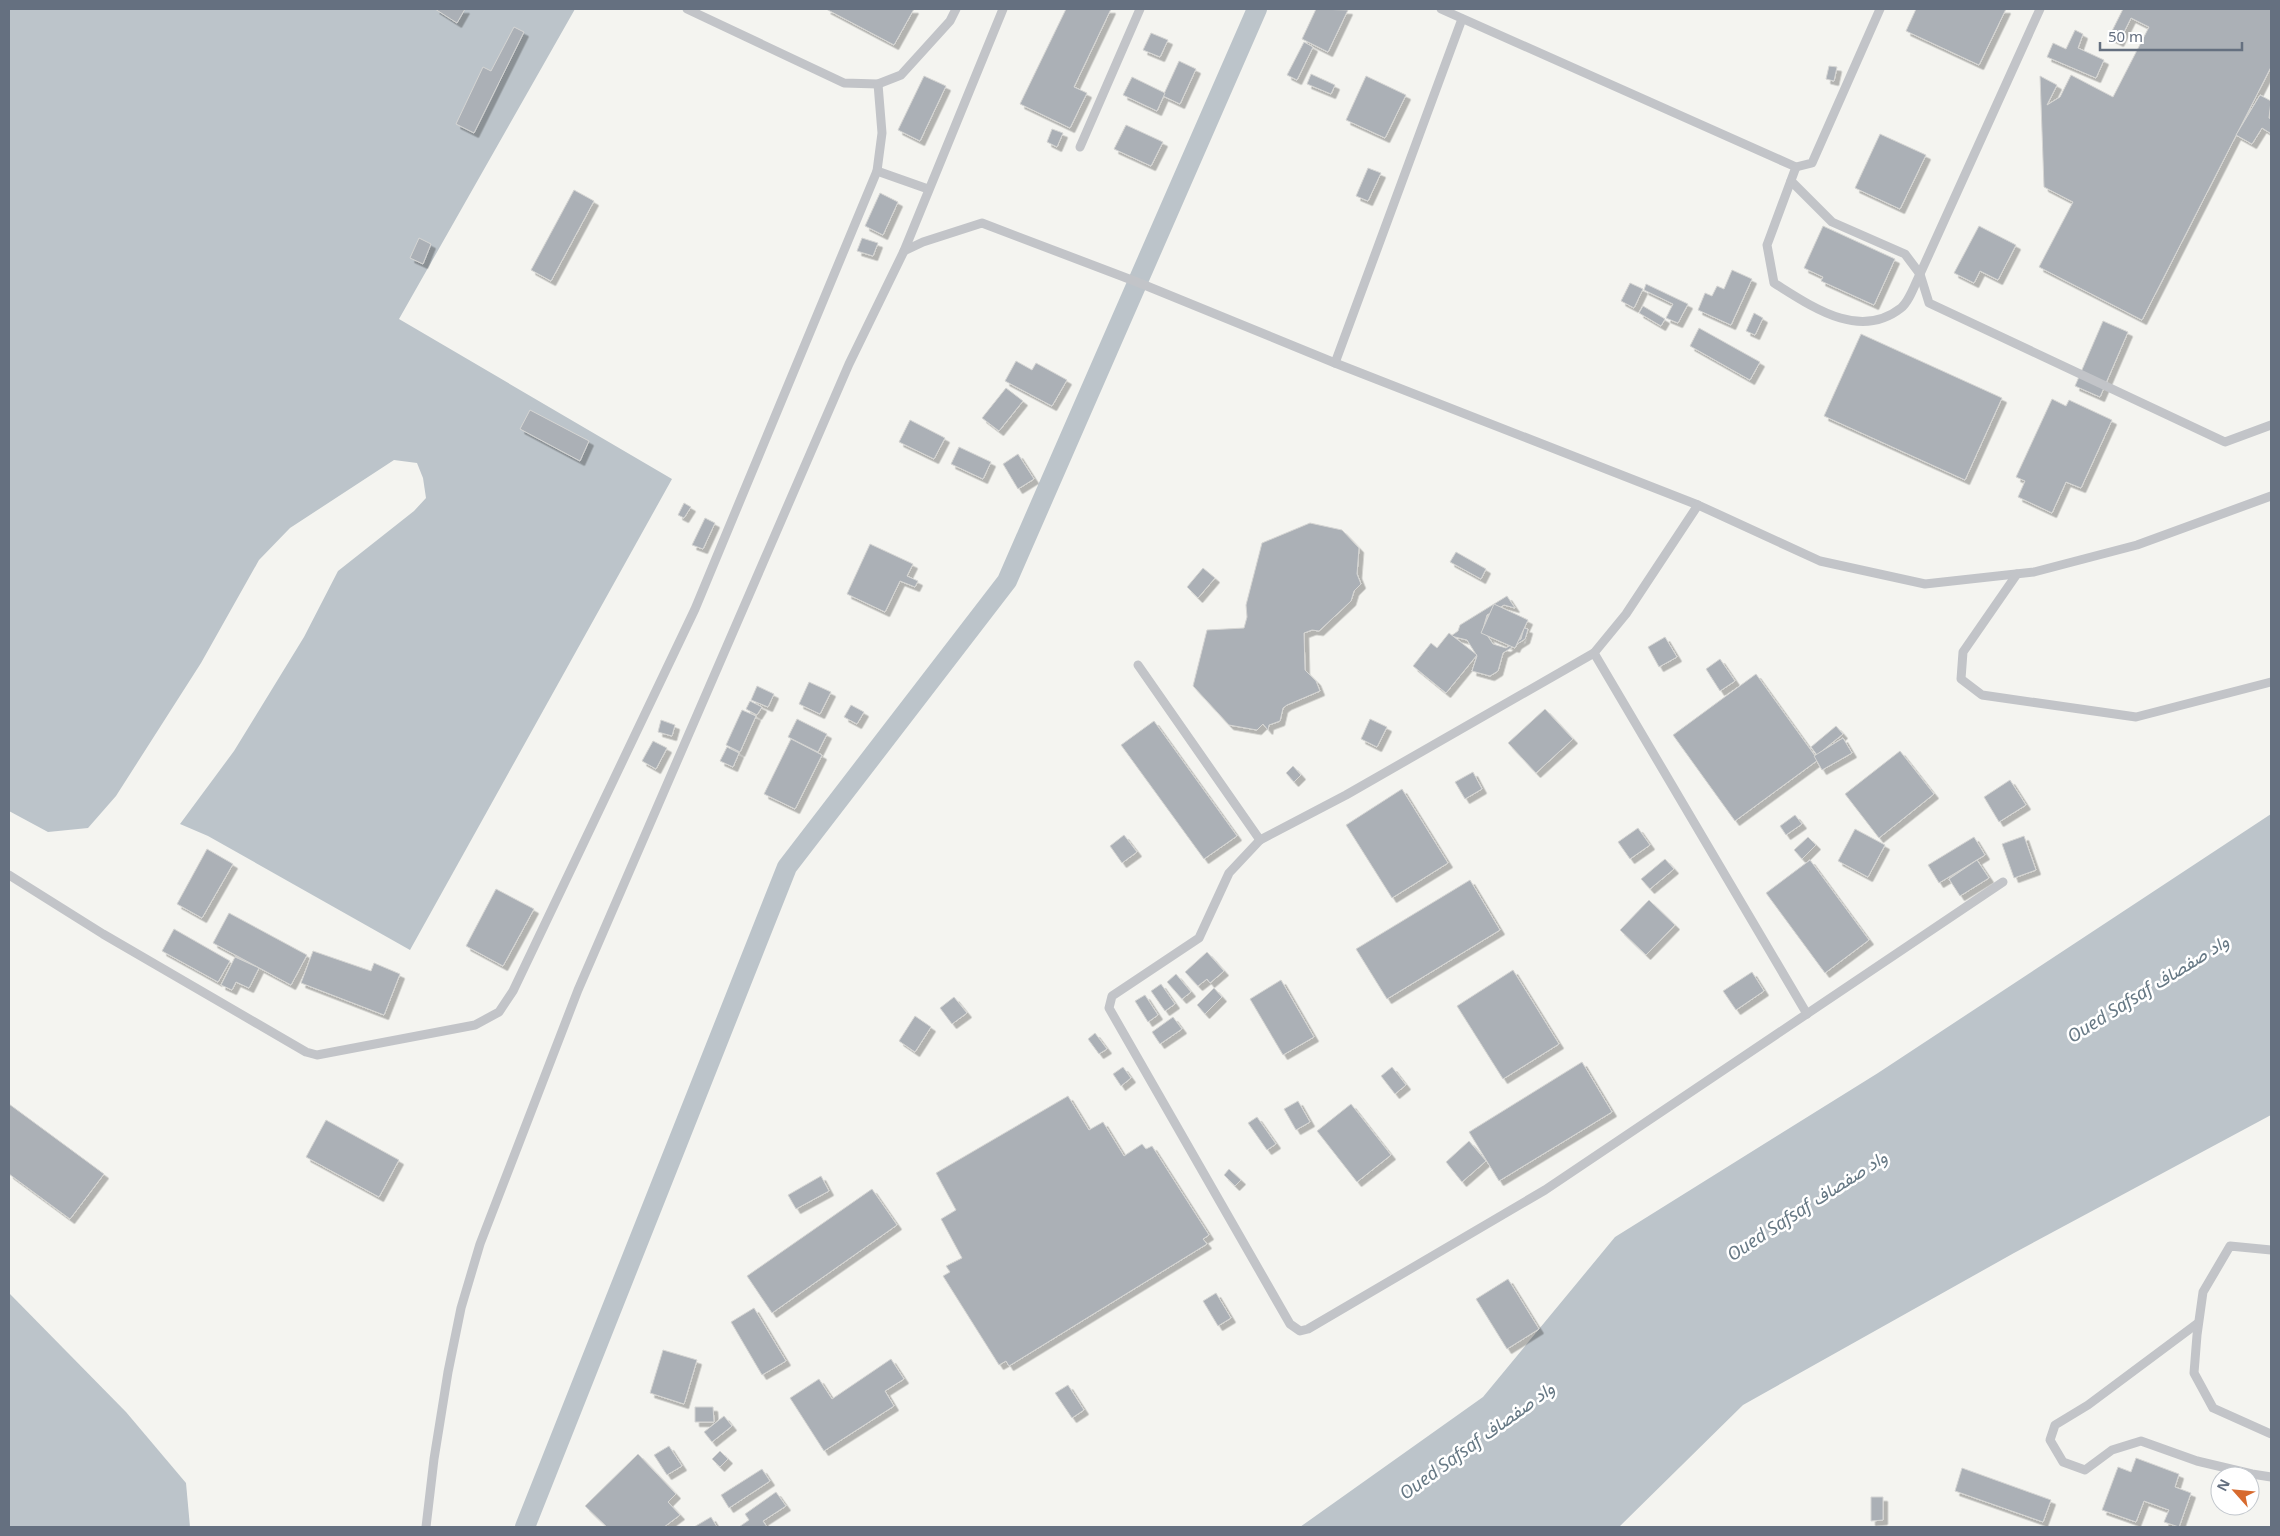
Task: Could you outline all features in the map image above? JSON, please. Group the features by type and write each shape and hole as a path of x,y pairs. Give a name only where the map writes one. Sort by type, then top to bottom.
{"lane":[{"path":"687,9 844,83 878,84 901,75 950,21 956,9"},
{"path":"426,1527 434,1459 448,1372 461,1308 484,1235 578,990 849,364 904,251 1003,9"},
{"path":"1080,146 1140,9"},
{"path":"1441,9 1796,167 1812,163 1880,9"},
{"path":"1796,167 1767,245 1774,283 1813,308 1842,320 1878,321 1902,307 1920,274 2040,9"},
{"path":"1335,363 1462,19"},
{"path":"9,875 103,934 306,1052 317,1055 475,1025 498,1012 514,991 695,609 877,171 882,133 878,84"},
{"path":"877,171 928,189"},
{"path":"1791,181 1832,222 1905,254 1920,274 1929,303 2225,442 2271,425"},
{"path":"904,251 923,242 982,223 1137,282 1335,363 1698,505 1820,561 1925,584 2034,572 2137,545 2271,496"},
{"path":"1698,505 1626,614 1594,653 1346,794 1260,840 1229,873 1199,938 1112,996 1109,1008 1290,1324 1300,1332 1308,1329 1545,1190 2002,882"},
{"path":"2018,574 1963,652 1961,679 1982,695 2136,717 2271,682"},
{"path":"1594,653 1807,1014"},
{"path":"1138,665 1260,840"},
{"path":"2271,1250 2230,1246 2203,1292 2198,1323 2194,1373 2213,1408 2271,1434"},
{"path":"2198,1323 2088,1405 2055,1425 2050,1440 2063,1462 2085,1470 2112,1450 2142,1441 2197,1461 2271,1477"}],"water":[{"path":"9,9 575,9 399,319 672,479 410,950 208,836 180,824 234,751 304,637 338,571 414,511 426,498 423,478 417,463 394,460 290,528 259,560 201,663 116,796 88,828 48,832 9,811"},
{"name":"Oued Safsaf واد صفصاف","path":"2271,814 2271,1115 2014,1253 1743,1405 1619,1527 1300,1527 1483,1397 1615,1237 1878,1073"},
{"path":"9,1293 126,1412 186,1483 190,1527 9,1527"}],"building":[{"path":"435,9 465,9 457,23"},
{"path":"826,9 914,9 894,45"},
{"path":"1066,9 1111,9 1074,87 1087,93 1070,128 1020,104"},
{"path":"1316,9 1348,10 1328,52 1302,39"},
{"path":"1916,9 2006,9 1979,65 1906,31"},
{"path":"2123,9 2271,9 2271,67 2142,320 2039,267 2073,202 2044,187 2040,76 2057,85 2047,105 2060,97 2071,75 2113,97 2149,27 2131,18 2119,42 2109,37"},
{"path":"514,27 524,32 474,133 456,124 483,67 491,71"},
{"path":"2075,30 2083,34 2078,48 2104,60 2096,78 2047,57 2053,43 2066,49"},
{"path":"1151,33 1168,40 1160,57 1143,50"},
{"path":"1304,42 1313,47 1297,80 1287,75"},
{"path":"1179,61 1196,69 1180,104 1163,96"},
{"path":"1829,66 1837,67 1834,81 1826,79"},
{"path":"1311,74 1335,85 1331,94 1307,84"},
{"path":"924,76 946,86 920,141 898,130"},
{"path":"1366,76 1406,95 1385,138 1346,120"},
{"path":"1132,77 1165,93 1157,111 1123,95"},
{"path":"2260,95 2271,101 2269,118 2271,119 2271,131 2270,133 2262,128 2252,144 2236,135"},
{"path":"1126,125 1163,142 1151,166 1114,149"},
{"path":"1052,129 1063,133 1057,147 1047,142"},
{"path":"1880,134 1926,155 1900,209 1855,188"},
{"path":"1368,168 1381,173 1368,201 1356,196"},
{"path":"574,190 594,201 551,281 531,270"},
{"path":"880,193 898,202 883,235 865,226"},
{"path":"1823,226 1895,259 1874,305 1821,281 1823,277 1804,268"},
{"path":"1979,226 2016,245 1998,280 1980,271 1974,283 1954,273"},
{"path":"419,238 431,244 423,264 410,258"},
{"path":"862,238 878,243 873,256 857,251"},
{"path":"1732,270 1752,279 1731,325 1698,310 1705,293 1712,296 1717,286 1724,289"},
{"path":"1630,283 1643,289 1634,308 1621,301"},
{"path":"1646,284 1688,304 1678,323 1666,318 1673,304 1644,290"},
{"path":"1643,306 1665,319 1661,326 1639,313"},
{"path":"1754,313 1763,318 1755,335 1746,331"},
{"path":"2103,321 2128,332 2100,397 2075,386"},
{"path":"1699,328 1760,362 1750,380 1690,346"},
{"path":"1861,334 2002,398 1965,480 1824,416"},
{"path":"1016,361 1032,370 1036,363 1067,380 1052,406 1005,381"},
{"path":"1006,388 1023,401 999,431 982,418"},
{"path":"2052,399 2066,406 2069,400 2112,420 2081,488 2066,482 2052,513 2018,497 2025,481 2016,477"},
{"path":"530,410 589,441 580,461 520,429"},
{"path":"910,420 945,438 934,459 899,442"},
{"path":"959,447 991,462 983,479 951,464"},
{"path":"1018,454 1034,479 1018,489 1003,464"},
{"path":"684,503 691,507 684,518 678,515"},
{"path":"705,518 715,523 703,549 692,545"},
{"path":"1310,523 1342,530 1359,548 1357,574 1361,584 1354,591 1351,601 1319,631 1312,630 1304,633 1305,670 1316,681 1320,691 1283,708 1280,721 1269,725 1268,730 1263,724 1257,730 1229,725 1193,686 1207,630 1244,628 1247,617 1246,605 1262,543"},
{"path":"870,544 913,564 907,576 918,581 915,587 900,581 885,612 847,594"},
{"path":"1456,552 1486,569 1481,579 1450,562"},
{"path":"1203,568 1215,578 1198,598 1187,587"},
{"path":"1507,596 1515,608 1504,605 1487,615 1483,629 1493,644 1506,648 1521,639 1524,628 1528,629 1525,639 1503,653 1498,671 1490,676 1472,671 1477,656 1467,640 1451,636 1458,631 1460,625"},
{"path":"1494,604 1528,620 1515,648 1481,633"},
{"path":"1449,633 1477,655 1446,693 1413,666 1431,643 1437,648"},
{"path":"1665,637 1677,657 1659,667 1648,647"},
{"path":"1720,659 1735,681 1720,691 1706,669"},
{"path":"1756,674 1818,760 1735,821 1673,735"},
{"path":"809,682 831,692 820,714 799,704"},
{"path":"757,686 774,694 768,707 751,700"},
{"path":"750,701 762,707 757,715 746,709"},
{"path":"851,705 864,712 857,724 844,717"},
{"path":"1545,709 1573,739 1536,773 1508,743"},
{"path":"742,710 756,716 740,752 726,745"},
{"path":"797,719 827,734 818,752 788,737"},
{"path":"1370,719 1387,727 1377,747 1361,739"},
{"path":"661,720 675,725 672,736 658,732"},
{"path":"1154,721 1237,836 1204,859 1121,745"},
{"path":"1836,726 1843,734 1817,755 1811,747"},
{"path":"1843,738 1852,753 1822,770 1814,756"},
{"path":"791,739 822,755 795,809 764,794"},
{"path":"653,741 667,748 656,769 642,761"},
{"path":"727,747 739,753 733,767 720,761"},
{"path":"1900,751 1934,794 1879,838 1845,794"},
{"path":"1293,766 1301,775 1294,782 1286,773"},
{"path":"1473,772 1482,789 1465,799 1455,782"},
{"path":"2010,780 2026,805 1999,822 1984,797"},
{"path":"1402,789 1448,863 1392,898 1346,825"},
{"path":"1795,815 1802,824 1786,835 1780,826"},
{"path":"1638,828 1650,845 1630,859 1618,842"},
{"path":"1855,829 1885,845 1868,877 1838,861"},
{"path":"1124,835 1137,852 1122,863 1110,846"},
{"path":"2024,836 2036,870 2014,878 2002,844"},
{"path":"1808,837 1816,845 1802,859 1794,850"},
{"path":"1974,837 1985,855 1939,883 1928,865"},
{"path":"207,849 233,864 202,918 177,904"},
{"path":"1665,859 1674,869 1650,889 1641,879"},
{"path":"1810,860 1869,940 1825,973 1766,893"},
{"path":"1977,860 1989,878 1960,896 1949,879"},
{"path":"1470,880 1500,930 1387,999 1356,949"},
{"path":"496,889 534,909 503,966 466,946"},
{"path":"1649,900 1675,925 1646,955 1620,930"},
{"path":"229,913 307,955 291,985 213,943"},
{"path":"174,929 230,961 218,982 162,951"},
{"path":"313,951 371,971 374,963 400,974 384,1015 301,983"},
{"path":"1207,952 1224,971 1210,983 1207,979 1198,986 1185,972"},
{"path":"235,957 259,968 249,988 236,982 232,990 221,985"},
{"path":"1513,970 1559,1044 1503,1079 1457,1006"},
{"path":"1752,972 1764,991 1736,1010 1723,991"},
{"path":"1176,974 1191,992 1182,999 1167,982"},
{"path":"1281,980 1314,1037 1283,1055 1250,999"},
{"path":"1161,984 1175,1004 1165,1011 1151,991"},
{"path":"1214,988 1222,997 1205,1014 1197,1005"},
{"path":"1145,995 1158,1015 1148,1022 1135,1001"},
{"path":"954,997 967,1013 952,1024 940,1008"},
{"path":"915,1016 931,1027 915,1052 899,1041"},
{"path":"1173,1017 1182,1029 1160,1044 1152,1032"},
{"path":"1095,1033 1107,1049 1099,1054 1088,1039"},
{"path":"1582,1062 1612,1112 1499,1181 1469,1132"},
{"path":"1123,1067 1131,1078 1121,1086 1113,1074"},
{"path":"1392,1067 1406,1085 1395,1094 1381,1076"},
{"path":"1068,1096 1089,1130 1103,1122 1124,1156 1142,1144 1146,1149 1152,1146 1209,1235 1203,1239 1207,1244 1009,1366 1006,1361 999,1365 943,1276 950,1272 946,1266 962,1258 941,1219 956,1210 936,1173"},
{"path":"1298,1101 1310,1122 1296,1130 1284,1109"},
{"path":"9,1104 104,1174 70,1219 9,1174"},
{"path":"1351,1104 1391,1155 1357,1182 1317,1131"},
{"path":"1257,1117 1276,1144 1267,1150 1248,1123"},
{"path":"326,1120 399,1160 379,1197 306,1157"},
{"path":"1469,1141 1486,1161 1462,1182 1446,1162"},
{"path":"1229,1169 1241,1180 1235,1186 1224,1175"},
{"path":"821,1176 829,1191 796,1209 788,1195"},
{"path":"872,1189 897,1225 772,1313 747,1276"},
{"path":"1508,1279 1539,1329 1507,1349 1476,1299"},
{"path":"1216,1293 1231,1318 1218,1326 1203,1301"},
{"path":"754,1308 786,1361 762,1375 731,1322"},
{"path":"663,1350 697,1360 684,1404 650,1393"},
{"path":"891,1359 904,1379 885,1391 894,1406 824,1451 790,1398 819,1379 832,1399"},
{"path":"1068,1385 1084,1410 1072,1418 1055,1393"},
{"path":"695,1407 713,1407 714,1422 695,1422"},
{"path":"724,1416 732,1426 712,1442 704,1432"},
{"path":"669,1446 682,1466 667,1475 654,1455"},
{"path":"720,1451 728,1459 720,1467 712,1459"},
{"path":"638,1454 676,1494 668,1502 680,1515 664,1527 607,1527 585,1506"},
{"path":"2136,1458 2179,1474 2175,1487 2191,1493 2179,1527 2164,1522 2169,1510 2144,1501 2136,1522 2102,1510 2118,1467 2131,1472"},
{"path":"1962,1468 2051,1500 2043,1522 1955,1491"},
{"path":"762,1469 770,1481 729,1508 721,1495"},
{"path":"776,1492 786,1506 763,1521 767,1527 739,1527 749,1520 745,1514"},
{"path":"1871,1497 1883,1497 1883,1520 1871,1521"},
{"path":"711,1517 717,1527 694,1527"}],"waterway":[{"path":"525,1527 787,867 1007,581 1257,9"}]}
